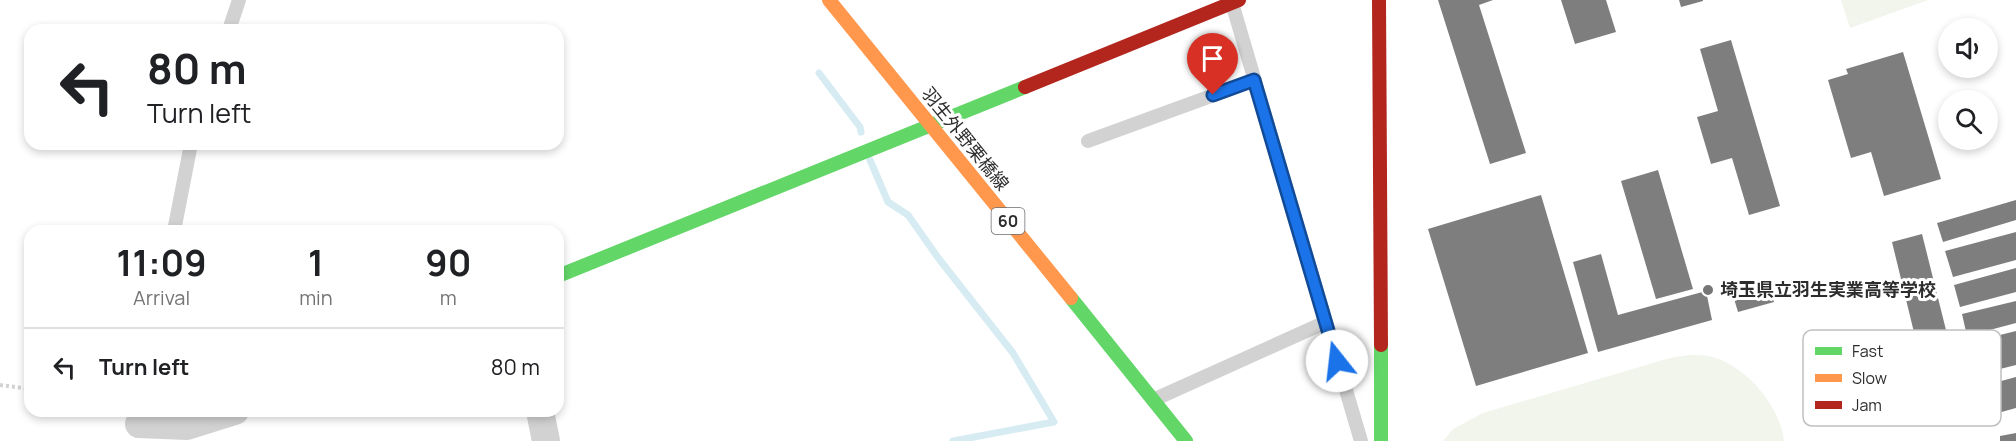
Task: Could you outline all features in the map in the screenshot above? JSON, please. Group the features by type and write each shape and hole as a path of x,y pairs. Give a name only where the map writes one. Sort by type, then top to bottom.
{"street":[{"name":"羽生外野栗橋線","path":"829,0 1186,441"},
{"path":"1379,0 1381,441"},
{"path":"564,274 1234,1"},
{"path":"137,425 187,426 216,417"},
{"path":"541,417 546,441"}],"lane":[{"path":"231,24 239,0"},
{"path":"1234,1 1254,80 1361,441"},
{"path":"1088,141 1254,80"},
{"path":"175,225 189,150"},
{"path":"1153,400 1326,322"}],"path":[{"path":"0,385 24,388"}],"shaded area":[{"path":"1841,0 1928,0 1850,28"},
{"path":"1689,355 1708,356 1721,360 1747,376 1768,400 1776,414 1784,441 1443,441 1453,429 1483,413 1670,358"}],"building":[{"path":"1438,0 1493,0 1479,5 1526,153 1490,164"},
{"path":"1561,0 1606,0 1616,32 1575,44"},
{"path":"1679,0 1703,0 1703,1 1681,7"},
{"path":"1731,40 1780,206 1749,215 1732,158 1711,164 1697,117 1718,111 1700,49"},
{"path":"1903,52 1941,179 1884,196 1871,152 1851,158 1828,80 1848,74 1846,69"},
{"path":"1658,170 1693,289 1656,299 1621,181"},
{"path":"1541,195 1588,353 1476,386 1428,229"},
{"path":"2016,200 2016,220 1943,242 1937,223"},
{"path":"2016,232 2016,260 1953,277 1945,251"},
{"path":"1922,234 1946,330 1913,330 1892,242"},
{"path":"1601,254 1618,315 1706,291 1712,320 1598,352 1573,262"},
{"path":"2016,268 2016,292 1960,307 1954,285"},
{"path":"1768,282 1774,302 1738,312 1732,292"},
{"path":"2016,301 2016,323 1990,330 1966,330 1962,314"},
{"path":"2016,331 2016,365 2001,369 2001,335"},
{"path":"2016,377 2016,408 2001,412 2001,381"},
{"path":"2016,433 2016,441 2000,441 2000,436"}],"waterway":[{"path":"819,73 860,127 861,132"},
{"path":"870,160 888,202 908,215 939,259 1013,353 1054,422 953,441"}],"traffic: fast":[{"path":"564,274 1025,87"},
{"path":"1071,298 1186,441"},
{"path":"1381,345 1381,441"}],"traffic: slow":[{"path":"829,0 1071,298"}],"traffic: jam":[{"path":"1025,87 1239,0"},
{"path":"1379,0 1381,345"}],"place":[{"name":"埼玉県立羽生実業高等学校","path":"1708,290"}],"route":[{"path":"1213,95 1254,80 1337,361"}]}
